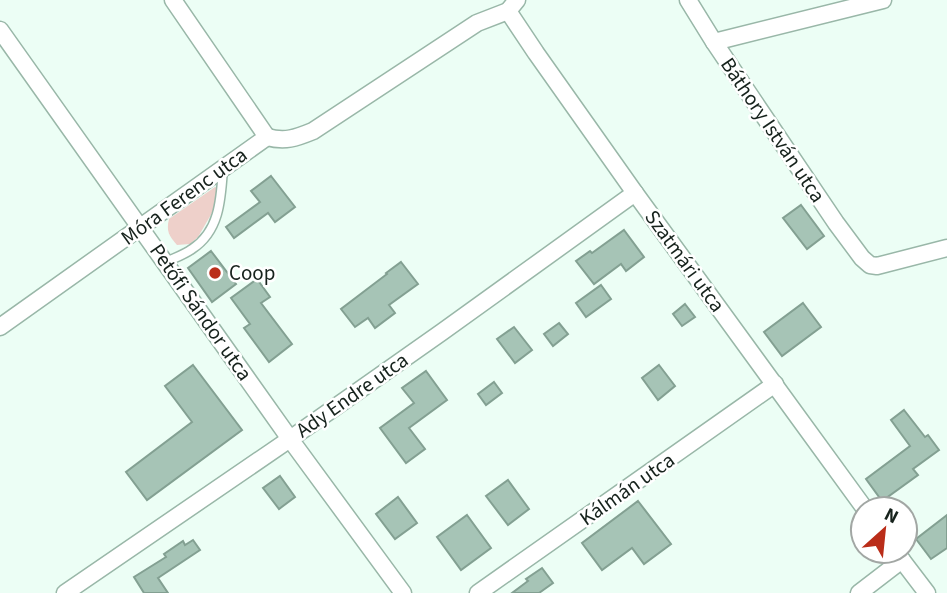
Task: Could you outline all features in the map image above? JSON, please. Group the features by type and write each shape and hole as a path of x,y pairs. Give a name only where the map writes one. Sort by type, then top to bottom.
{"street":[{"path":"173,0 267,137"},
{"name":"Báthory István utca","path":"688,0 862,258 870,265 877,266 947,248"},
{"path":"714,42 883,0"},
{"name":"Móra Ferenc utca","path":"0,327 267,137 279,140 297,138 313,131 477,23 512,5"},
{"name":"Szatmári utca","path":"512,5 536,53 855,495"},
{"name":"Petőfi Sándor utca","path":"0,30 290,439 403,593"},
{"name":"Ady Endre utca","path":"65,593 290,439 635,192"},
{"name":"Kálmán utca","path":"478,593 775,384"},
{"path":"859,593 889,565"},
{"path":"905,565 927,593"}],"lane":[{"path":"166,262 191,250 204,239 220,206 223,168"}],"shaded area":[{"path":"215,187 216,206 198,237 190,244 177,245 169,233 169,219"}],"building":[{"path":"271,176 295,207 275,222 268,213 234,238 226,227 260,202 251,191"},
{"path":"801,205 824,236 807,249 783,218"},
{"path":"624,230 644,257 626,271 621,264 594,284 576,261"},
{"path":"211,251 236,284 212,302 188,268"},
{"path":"401,262 418,284 389,305 395,313 375,328 368,318 355,327 341,309"},
{"path":"257,279 270,297 261,303 292,344 269,362 244,328 250,324 231,298"},
{"path":"601,285 611,299 586,317 576,303"},
{"path":"803,303 821,327 782,356 764,332"},
{"path":"685,304 695,317 682,326 673,314"},
{"path":"559,323 568,334 553,346 544,334"},
{"path":"514,327 532,350 515,363 497,339"},
{"path":"193,365 242,430 147,500 126,472 192,422 165,386"},
{"path":"659,365 675,386 658,400 642,378"},
{"path":"426,371 447,400 409,428 425,449 406,463 380,428 414,403 402,388"},
{"path":"494,382 502,393 486,405 478,394"},
{"path":"904,410 939,450 913,469 918,475 890,495 878,495 866,479 910,446 891,420"},
{"path":"280,476 295,497 279,509 263,488"},
{"path":"508,480 529,509 508,525 486,496"},
{"path":"398,497 417,523 395,539 376,514"},
{"path":"638,501 671,544 644,564 632,548 602,570 582,543"},
{"path":"467,515 491,548 461,570 437,537"},
{"path":"947,515 947,548 931,559 919,543 919,537"},
{"path":"193,540 200,550 158,578 168,593 144,593 134,577 166,557 164,554 183,541 185,545"},
{"path":"542,568 553,583 539,593 512,593 528,581 526,579"}],"place":[{"name":"Coop","path":"215,273"}]}
